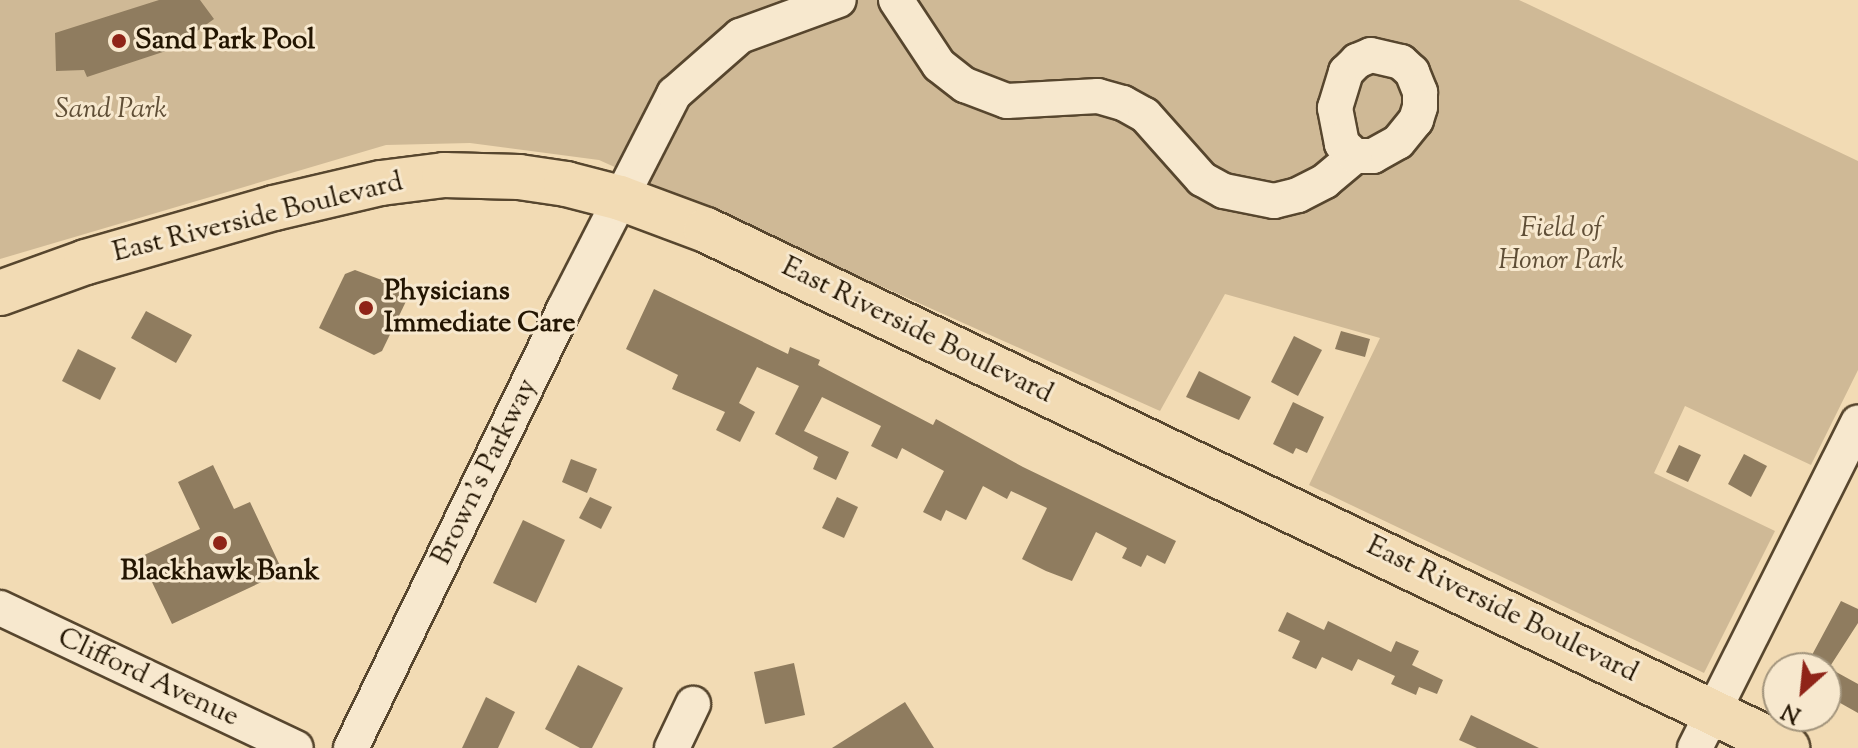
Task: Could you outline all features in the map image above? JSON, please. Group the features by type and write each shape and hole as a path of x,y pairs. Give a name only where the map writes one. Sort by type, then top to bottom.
{"main road":[{"name":"East Riverside Boulevard","path":"0,293 101,258 381,183 444,175 519,177 620,198 706,230 1704,730 1787,748"}],"street":[{"name":"Brown's Parkway","path":"351,748 674,94 740,36 839,0"},
{"path":"896,0 939,65 965,85 1007,101 1098,96 1123,103 1145,115 1202,179 1224,191 1246,198 1274,201 1286,198 1325,181 1355,156"},
{"path":"1704,730 1858,422"},
{"name":"Clifford Avenue","path":"0,608 296,748"},
{"path":"672,748 693,704"}],"green space":[{"name":"Field of Honor Park","path":"0,0 1519,0 1858,161 1858,370 1811,465 1685,406 1654,473 1775,531 1704,673 1309,485 1380,338 1225,294 1160,411 599,160 470,143 386,145 0,259"}],"building":[{"name":"Sand Park Pool","path":"159,0 200,0 214,19 172,49 87,77 84,70 56,71 55,33"},
{"name":"Physicians Immediate Care","path":"355,270 411,291 382,351 374,355 319,328 345,274"},
{"path":"654,289 788,354 790,347 820,360 818,365 933,425 936,419 1023,467 1176,541 1165,564 1147,555 1141,567 1122,558 1127,548 1096,532 1072,581 1046,571 1022,559 1047,508 1011,491 1007,499 983,486 966,520 946,510 941,521 923,512 944,471 902,448 897,459 871,446 881,426 822,397 804,431 849,452 836,480 813,469 818,457 775,434 799,386 757,367 739,403 755,412 740,442 716,430 725,412 672,389 678,375 626,349"},
{"path":"146,311 192,335 176,363 131,338"},
{"path":"1341,331 1370,339 1365,357 1335,349"},
{"path":"1294,336 1322,350 1298,396 1271,382"},
{"path":"78,349 116,368 100,400 62,381"},
{"path":"1199,371 1251,397 1239,420 1186,397"},
{"path":"1293,402 1324,417 1307,453 1296,448 1293,454 1273,444"},
{"path":"1679,445 1701,455 1688,482 1666,472"},
{"path":"1744,454 1767,466 1751,497 1728,484"},
{"path":"571,459 597,469 587,493 562,482"},
{"name":"Blackhawk Bank","path":"213,465 234,509 250,502 283,572 172,624 140,557 200,529 178,482"},
{"path":"590,497 612,507 601,529 579,518"},
{"path":"837,497 858,507 844,538 822,528"},
{"path":"523,520 565,540 536,603 493,583"},
{"path":"1841,601 1858,609 1858,623 1839,652 1814,652"},
{"path":"1287,612 1324,630 1328,621 1391,652 1396,641 1419,651 1412,665 1443,680 1437,694 1419,687 1416,695 1391,684 1395,676 1358,659 1352,671 1322,657 1316,669 1292,658 1300,641 1278,631"},
{"path":"794,663 805,715 765,724 754,672"},
{"path":"578,665 623,688 592,748 580,748 545,729"},
{"path":"1842,675 1858,684 1858,713 1842,704"},
{"path":"486,697 515,712 498,748 462,748"},
{"path":"905,702 934,748 832,748"},
{"path":"1471,715 1539,748 1477,748 1459,740"}],"place":[{"name":"Sand Park Pool","path":"119,41"},
{"name":"Physicians Immediate Care","path":"366,308"},
{"name":"Blackhawk Bank","path":"220,543"}],"park label":[{"name":"Sand Park","path":"111,110"}]}
